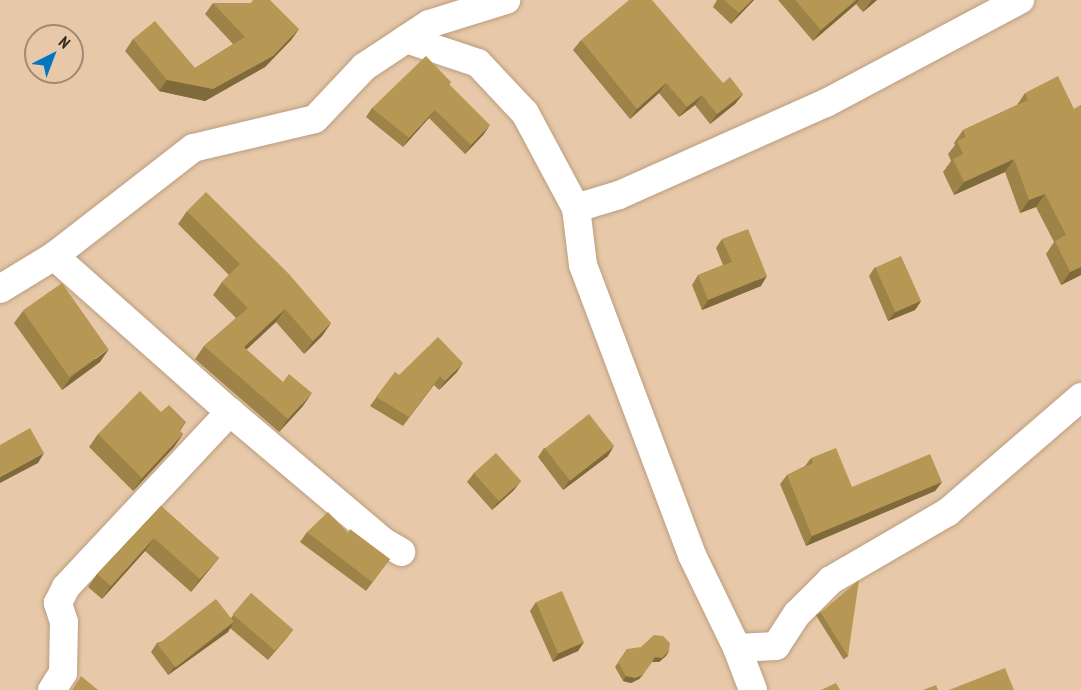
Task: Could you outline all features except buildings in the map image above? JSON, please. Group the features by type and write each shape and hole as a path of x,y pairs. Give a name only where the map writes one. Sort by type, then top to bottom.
{"street":[{"path":"0,289 54,256 193,148 315,119 364,67 423,21 506,0"},
{"path":"576,208 619,195 826,103 1020,0"},
{"path":"423,21 478,63 525,113 576,208 583,266 692,555 737,648 753,690"},
{"path":"54,256 230,412 384,542 401,552"},
{"path":"737,648 776,646 797,615 831,580 948,512 1081,397"},
{"path":"52,690 63,673 64,622 58,603 66,587 230,412"}]}
